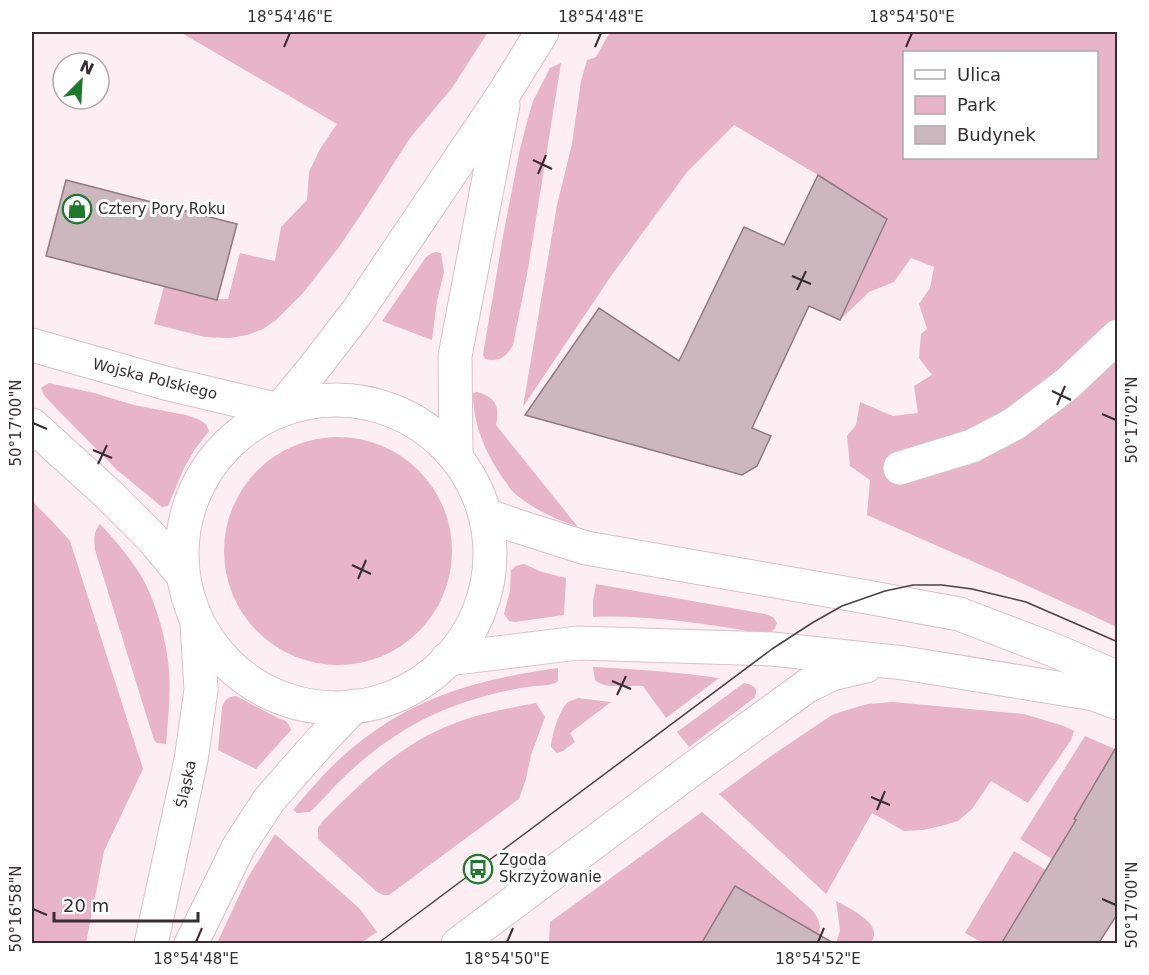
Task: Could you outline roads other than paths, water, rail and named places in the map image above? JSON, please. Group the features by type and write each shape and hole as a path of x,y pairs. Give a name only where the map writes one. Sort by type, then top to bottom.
{"street":[{"path":"279,410 357,312 505,92 542,32"},
{"path":"456,455 455,356 505,92"},
{"path":"900,468 972,446 1014,424 1067,384 1118,336"},
{"name":"Wojska Polskiego","path":"32,345 165,382 279,410"},
{"path":"326,399 375,404 419,423 456,455 478,493 486,514 490,542 489,569 482,602 469,632 447,659 421,683 389,698 354,706 316,707 280,698 246,680 218,654 197,622 182,574 184,523 202,475 235,436 279,410 326,399"},
{"path":"32,425 108,494 152,538 182,574"},
{"path":"486,514 586,548 959,614 1056,651 1118,678"},
{"name":"Śląska","path":"151,944 191,760 201,690 197,622"},
{"path":"447,659 578,643 772,649 904,663 1094,694 1118,703"},
{"path":"458,944 687,772 807,686 832,674 865,666 904,663"},
{"path":"191,944 239,846 269,800 354,706"}],"tram line":[{"path":"377,944 772,649 842,606 885,591 913,585 942,585 972,589 1026,602 1118,642"}],"place":[{"name":"Cztery Pory Roku","path":"77,209"},
{"name":"Zgoda Skrzyżowanie","path":"478,869"}]}
